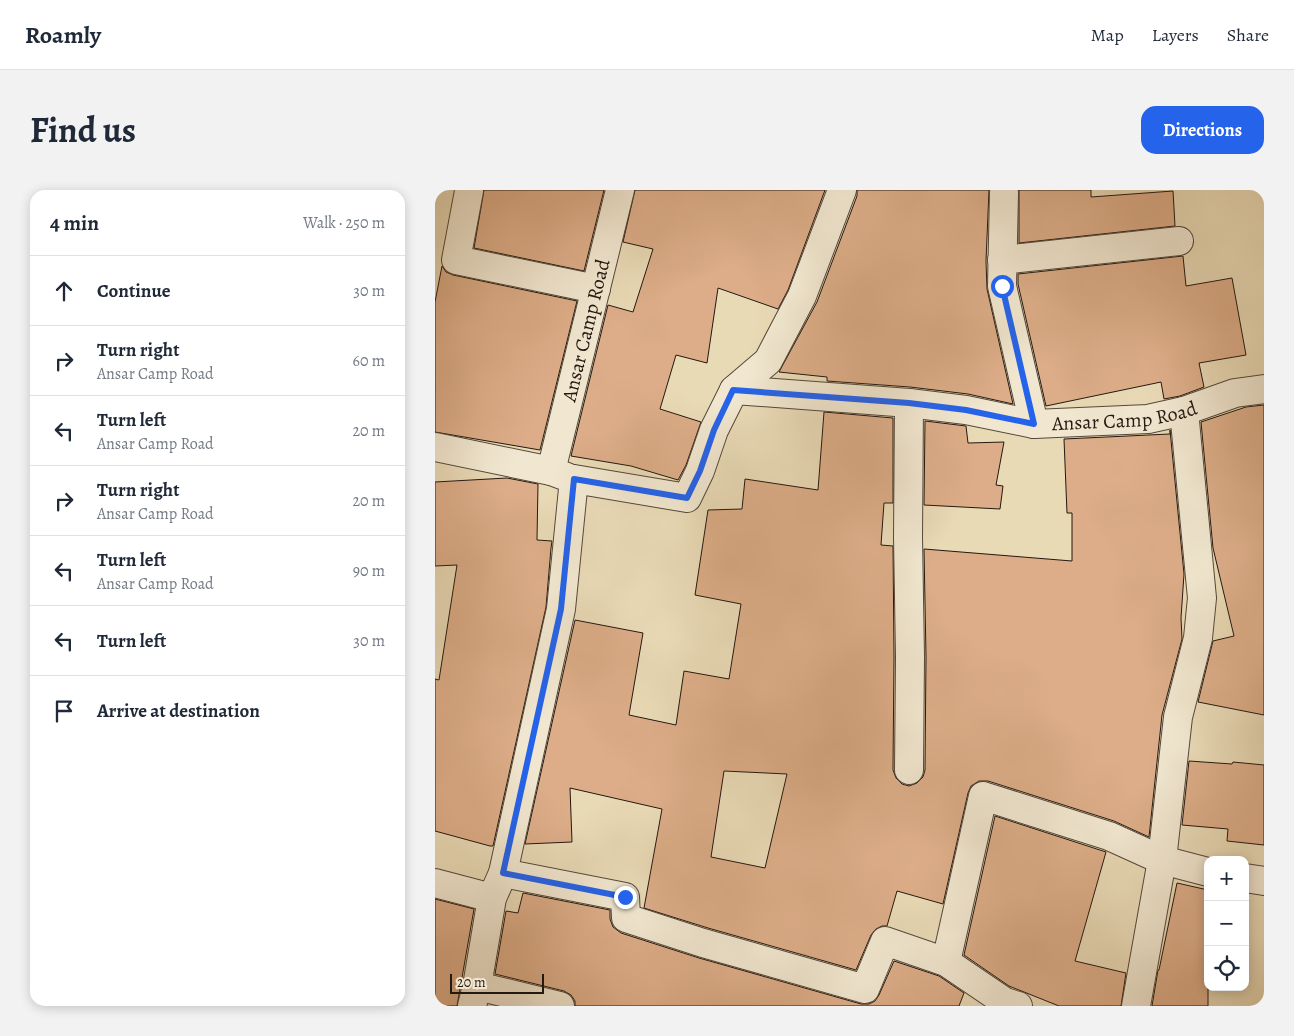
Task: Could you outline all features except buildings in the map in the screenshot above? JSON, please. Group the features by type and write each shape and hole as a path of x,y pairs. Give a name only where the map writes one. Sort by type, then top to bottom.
{"street":[{"name":"Ansar Camp Road","path":"474,996 492,898 503,873 561,609 562,475 596,289 620,190"},
{"path":"435,447 562,475 687,498 700,471 714,430 733,390 768,361 802,296 843,190"},
{"path":"469,191 446,258 596,289"},
{"path":"1004,192 1002,286 1034,424"},
{"path":"1003,260 1179,241"},
{"name":"Ansar Camp Road","path":"733,390 909,403 966,410 1034,424 1148,419 1184,411 1235,393 1264,389"},
{"path":"909,403 909,770"},
{"path":"1136,1006 1162,860 1178,717 1198,638 1202,598 1184,411"},
{"path":"946,962 983,796 1109,836 1162,860 1204,871"},
{"path":"503,873 625,897 626,918 703,943 865,990 885,941 946,962 1005,1002 1018,1006"},
{"path":"1249,879 1264,881"},
{"path":"435,883 492,898"},
{"path":"474,996 561,1006"}],"route":[{"path":"625,897 503,873 561,609 574,479 687,498 700,471 714,430 733,390 909,403 966,410 1034,424 1002,286"}]}
